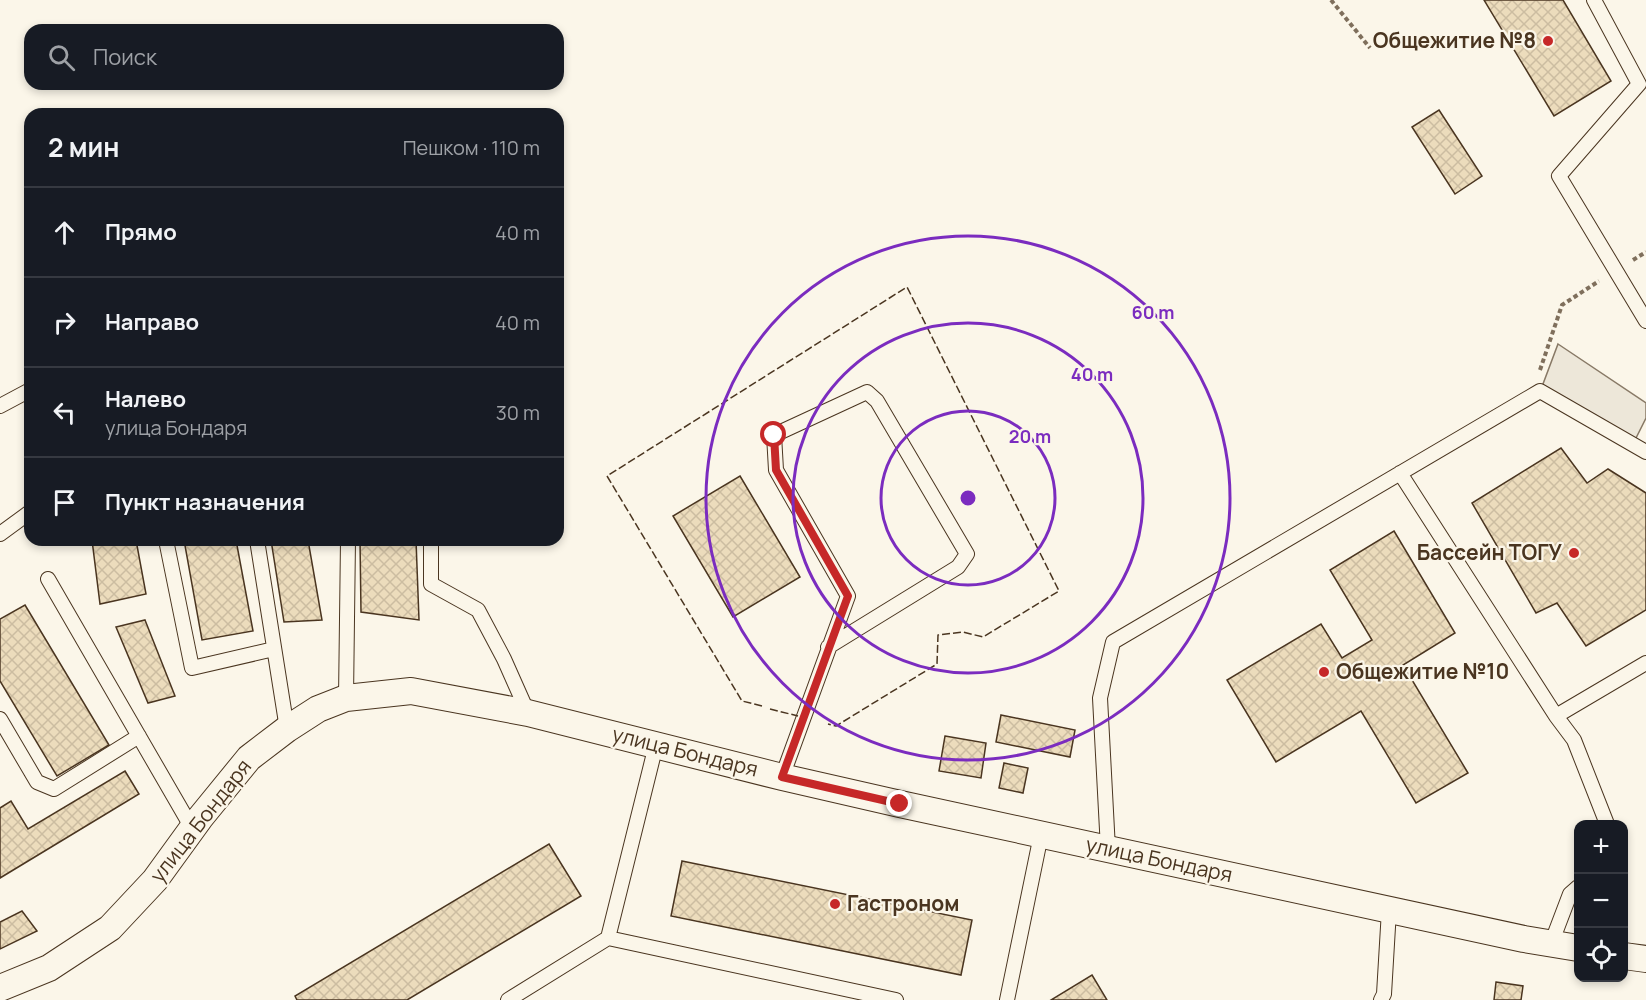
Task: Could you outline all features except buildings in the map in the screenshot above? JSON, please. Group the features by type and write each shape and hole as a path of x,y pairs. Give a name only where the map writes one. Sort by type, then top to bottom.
{"street":[{"name":"улица Бондаря","path":"0,988 49,968 110,928 155,880 192,828 249,758 287,729 318,709 346,698 411,692 528,713 782,777 1389,910 1574,947"},
{"path":"1628,957 1646,959"}],"lane":[{"path":"1594,0 1639,84 1559,176 1646,321"},
{"path":"782,777 828,647 848,596 776,470 774,435 867,392 877,401 961,540 967,554 958,567 828,647"},
{"path":"1108,849 1100,698 1113,642 1540,392 1646,452"},
{"path":"0,406 24,393"},
{"path":"1400,473 1556,716 1574,740 1605,820"},
{"path":"0,534 24,516"},
{"path":"167,546 192,668 274,649"},
{"path":"258,546 287,729"},
{"path":"346,698 348,546"},
{"path":"431,546 431,584 478,610 504,659 528,713"},
{"path":"48,579 192,828"},
{"path":"1556,716 1646,663"},
{"path":"0,719 37,782 54,789 139,736"},
{"path":"608,938 656,745"},
{"path":"1007,1000 1041,834"},
{"path":"1551,944 1570,894 1574,890"},
{"path":"1381,1000 1384,994 1389,910"},
{"path":"508,1000 608,938 896,1000"}],"path":[{"path":"1331,0 1370,48"},
{"path":"1532,397 1562,305 1616,271"}],"shaded area":[{"path":"1558,344 1646,403 1646,418 1633,444 1540,392"}],"fence":[{"path":"762,706 742,701 607,476 907,287 1059,591 983,637 963,632 938,635 937,664 836,726 828,724"},
{"path":"770,709 798,716"}],"place":[{"name":"Общежитие №8","path":"1548,41"},
{"name":"Бассейн ТОГУ","path":"1574,553"},
{"name":"Общежитие №10","path":"1324,672"},
{"name":"Гастроном","path":"835,904"}],"route":[{"path":"774,435 776,470 848,596 782,777 900,804"}]}
